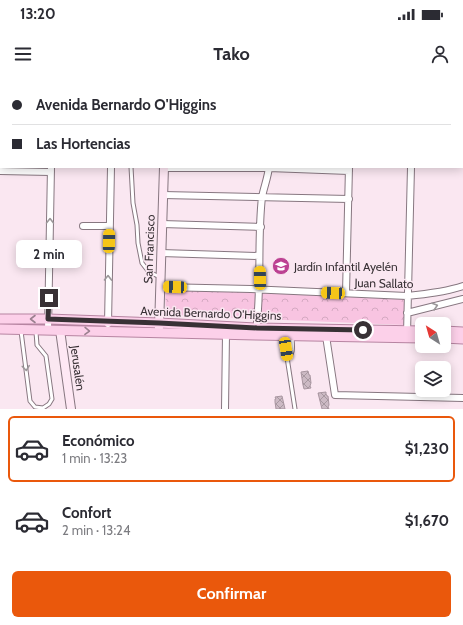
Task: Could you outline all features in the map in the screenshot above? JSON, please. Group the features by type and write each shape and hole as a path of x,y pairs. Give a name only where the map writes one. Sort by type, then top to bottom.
{"main road":[{"name":"Avenida Bernardo O'Higgins","path":"0,319 108,321 159,328 226,334 256,332 287,336 407,334 415,332"},
{"name":"Avenida Bernardo O'Higgins","path":"0,329 108,331 159,328 256,332 407,334 415,336"},
{"path":"451,331 463,332"},
{"path":"451,338 463,339"}],"street":[{"path":"108,331 111,168"},
{"path":"164,168 349,169 346,293"},
{"name":"San Francisco","path":"159,328 164,168"},
{"path":"256,332 260,289 259,256 262,196 269,168"},
{"path":"407,334 411,168"},
{"path":"0,171 51,170 48,330"},
{"path":"163,195 349,199"},
{"path":"162,224 261,227"},
{"path":"83,226 109,226"},
{"path":"161,253 259,256"},
{"name":"Juan Sallato","path":"160,287 260,289 407,296 452,290 463,286"},
{"path":"407,313 463,299"},
{"name":"Jerusalén","path":"60,330 72,409"},
{"path":"225,409 226,334"},
{"path":"326,336 335,396 463,398"}],"lane":[{"path":"131,168 133,203 142,263 149,272 160,277"},
{"path":"21,330 30,401 35,407 43,408 50,404 52,399 46,356 37,345 35,330"},
{"path":"287,336 287,358 295,409"},
{"path":"287,336 292,352 287,358"}],"green space":[{"path":"165,289 404,299 404,325 166,315"}],"building":[{"path":"308,371 310,375 311,388 304,389 301,372"},
{"path":"326,392 328,396 329,409 322,409 318,393"},
{"path":"282,396 285,409 276,409 275,397"}],"place":[{"name":"Jardín Infantil Ayelén","path":"281,266"}],"route":[{"path":"49,298 48,319 257,328 363,330"}]}
